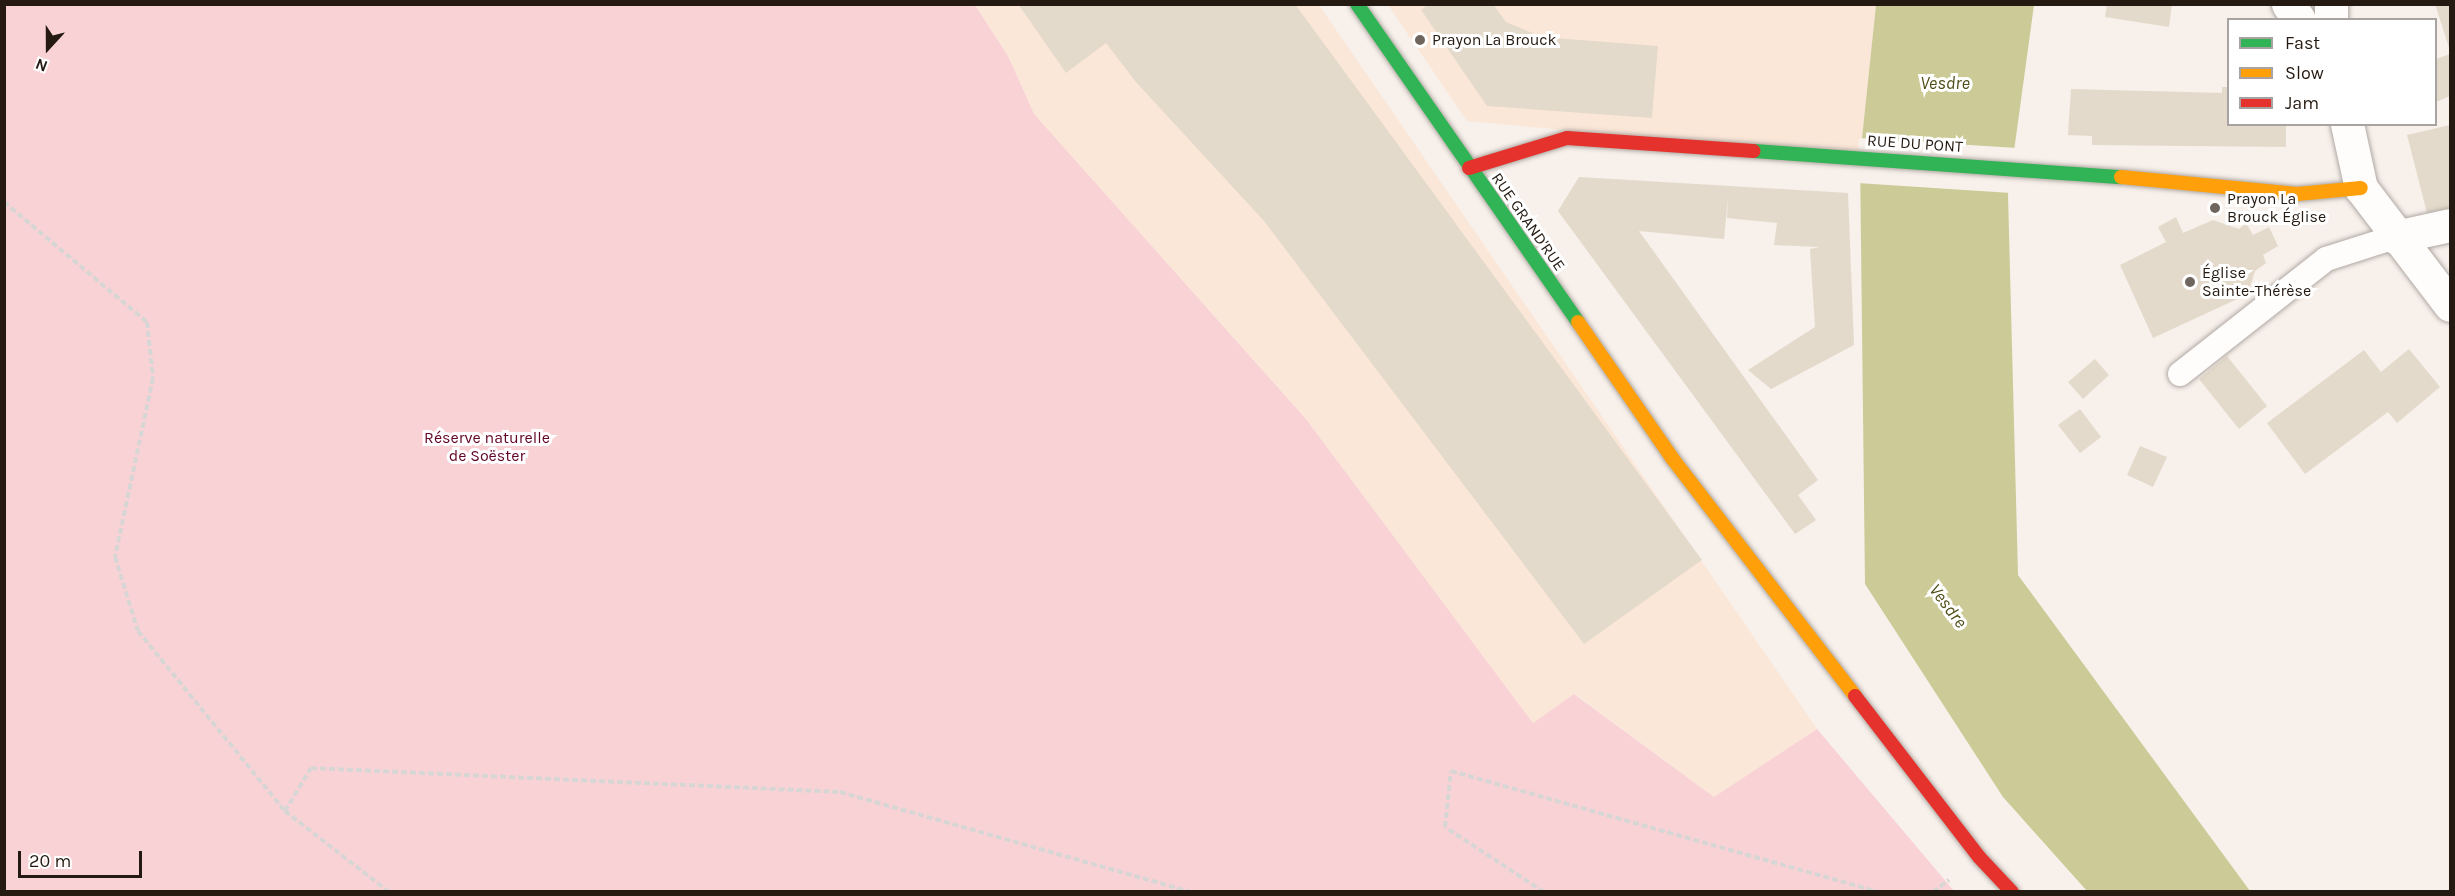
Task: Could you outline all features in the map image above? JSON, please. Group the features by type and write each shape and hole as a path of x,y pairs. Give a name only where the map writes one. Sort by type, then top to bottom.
{"main road":[{"name":"RUE GRAND'RUE","path":"1357,4 1672,458 1926,789 2012,891"},
{"name":"RUE DU PONT","path":"1469,168 1567,138 2067,172 2296,194 2361,188"}],"street":[{"path":"2288,4 2298,18"},
{"path":"2347,126 2361,188 2396,237 2451,305"},
{"path":"2396,237 2451,225"}],"lane":[{"path":"2180,374 2326,259 2396,237"}],"path":[{"path":"4,202 147,322 153,378 115,557 138,631 285,811 390,891"},
{"path":"285,811 311,768 840,792 1191,891"},
{"path":"1544,891 1445,827 1451,771 1879,891"}],"shaded area":[{"path":"975,5 1319,5 1817,729 1714,797 1575,694 1533,723 1306,419 1034,114 1008,56"},
{"path":"1388,5 1876,5 1860,157 1467,121"}],"green space":[{"name":"Réserve naturelle de Soëster","path":"4,5 975,5 1008,56 1034,114 1306,419 1533,723 1574,694 1714,797 1817,729 1954,891 5,891"}],"water":[{"name":"Vesdre","path":"1876,5 2034,5 2008,195 2018,575 2250,891 2087,891 2003,797 1865,584 1860,157"}],"pier":[{"path":"1859,138 2017,148 2011,193 1857,183"}],"building":[{"path":"1018,4 1295,4 1702,560 1584,644 1264,221 1135,81 1106,43 1066,73"},
{"path":"1429,4 1493,4 1506,22 1542,37 1658,46 1652,118 1487,106 1421,10"},
{"path":"2107,4 2172,4 2169,27 2105,17"},
{"path":"2435,4 2450,4 2450,51"},
{"path":"2450,54 2450,96 2437,102 2437,59"},
{"path":"2222,87 2227,87 2227,126 2286,126 2286,147 2092,145 2092,136 2068,135 2071,89 2222,93"},
{"path":"2450,125 2450,208 2427,213 2407,135"},
{"path":"1579,177 1848,193 1854,345 1771,389 1748,370 1815,327 1810,249 1820,247 1774,245 1777,223 1727,218 1728,196 1724,239 1639,231 1818,480 1798,495 1816,520 1795,534 1558,211"},
{"name":"Église Sainte-Thérèse","path":"2176,217 2183,233 2213,220 2239,229 2246,223 2253,235 2269,227 2278,246 2263,255 2266,263 2255,271 2248,294 2153,338 2120,265 2166,242 2158,227"},
{"path":"2409,349 2440,387 2397,423 2388,412 2305,474 2267,423 2364,350 2381,372"},
{"path":"2227,356 2267,406 2239,429 2199,379"},
{"path":"2095,359 2109,375 2083,399 2068,382"},
{"path":"2080,409 2101,437 2080,453 2058,425"},
{"path":"2140,446 2167,457 2153,487 2127,475"}],"traffic: fast":[{"path":"1357,4 1578,322"},
{"path":"1754,151 2121,177"}],"traffic: slow":[{"path":"2121,177 2297,194 2361,188"},
{"path":"1578,322 1672,458 1855,696"}],"traffic: jam":[{"path":"1469,168 1567,138 1754,151"},
{"path":"1855,696 1979,857 2012,892"}],"place":[{"name":"Prayon La Brouck","path":"1420,40"},
{"name":"Prayon La Brouck Église","path":"2215,208"},
{"name":"Église Sainte-Thérèse","path":"2190,282"}]}
